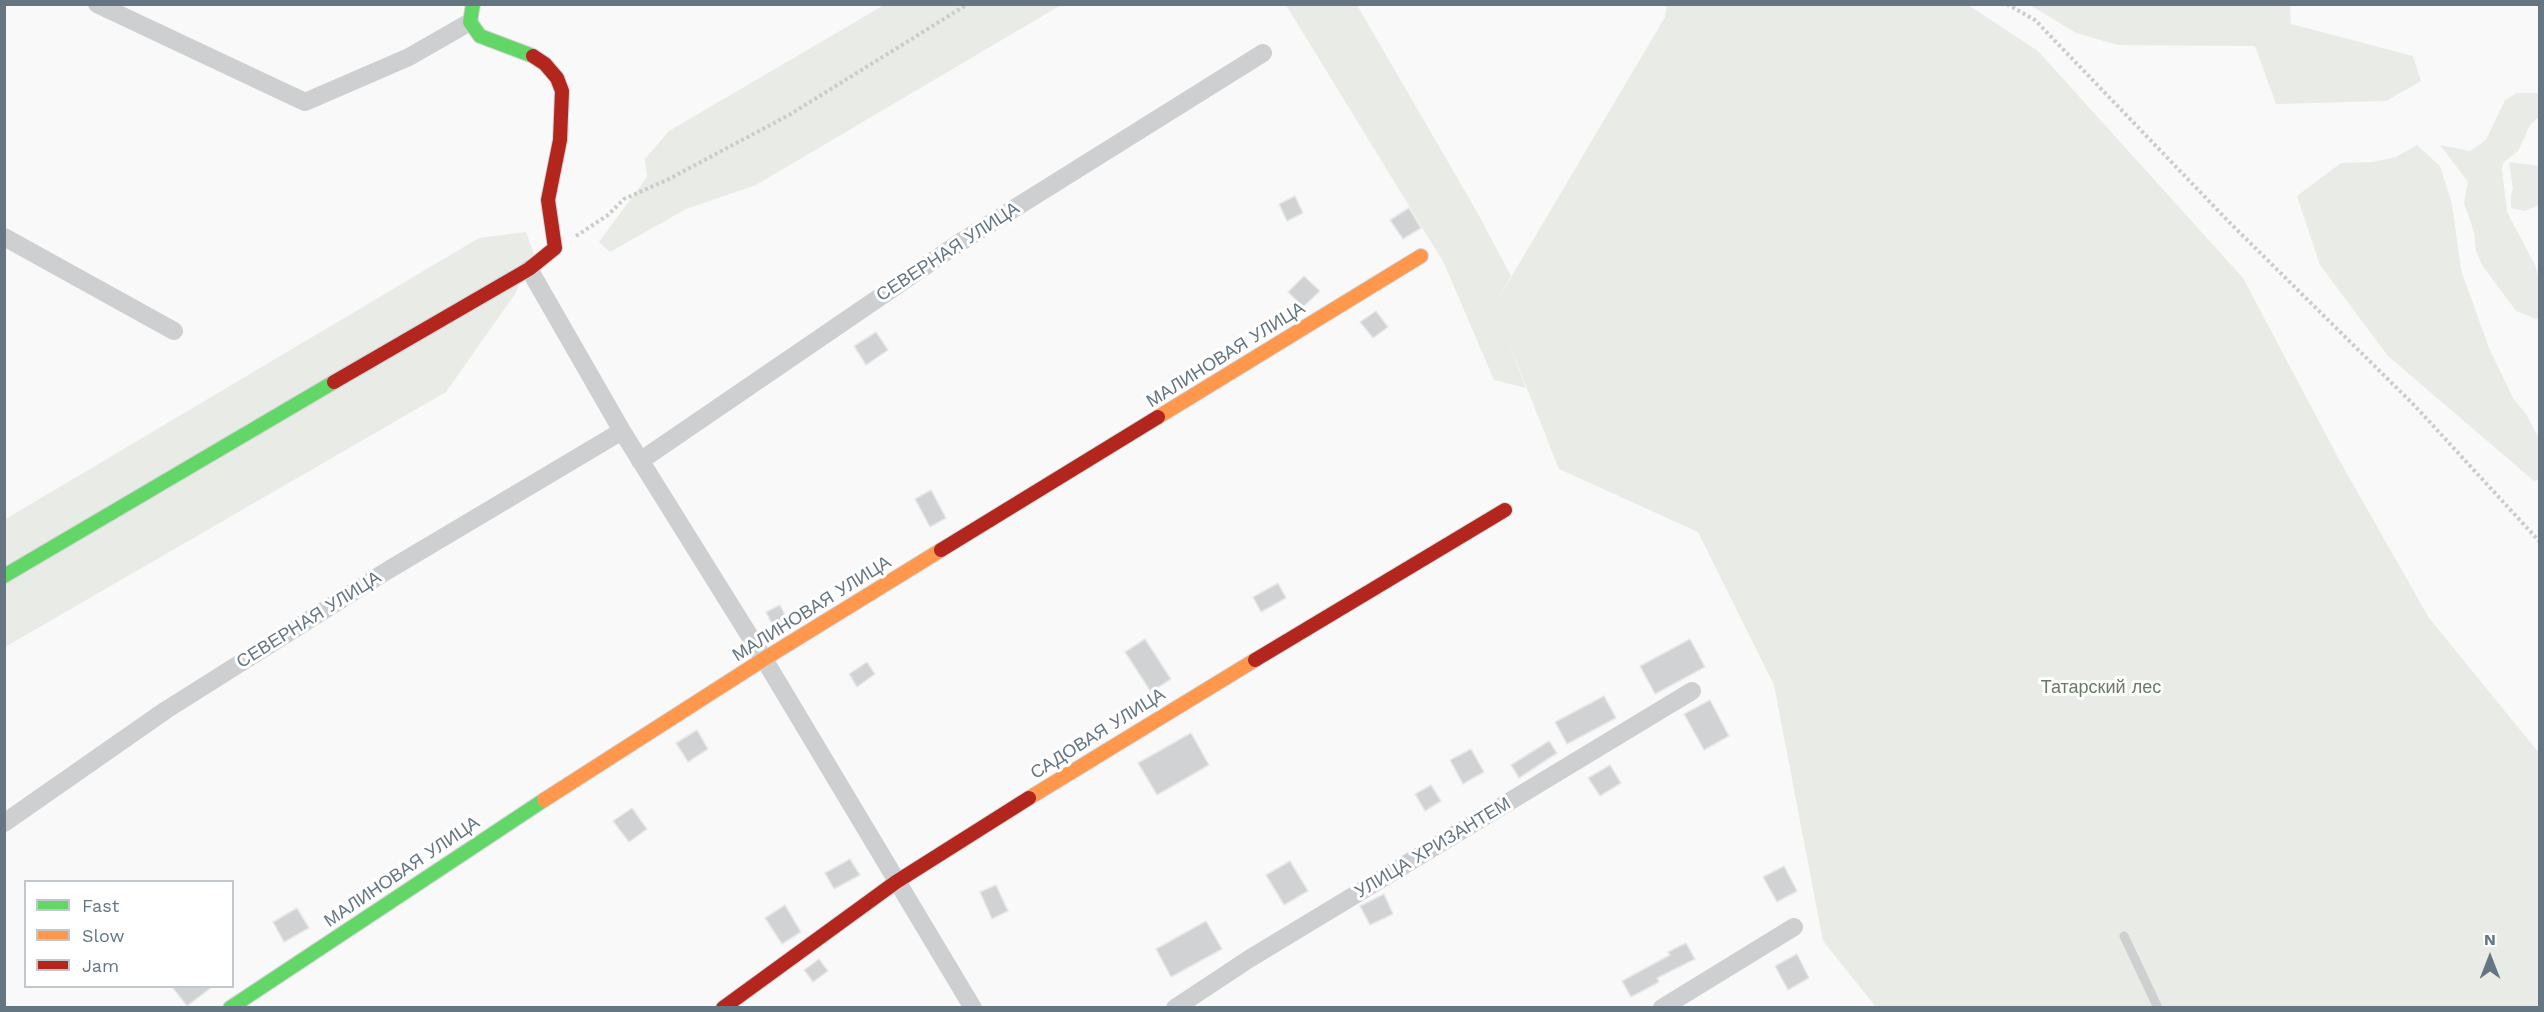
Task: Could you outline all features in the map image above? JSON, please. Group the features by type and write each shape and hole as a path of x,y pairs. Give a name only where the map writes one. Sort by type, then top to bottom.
{"street":[{"path":"4,576 529,269 555,248 548,200 560,140 562,91 557,78 546,64 533,56 480,36 472,13 409,57 305,102 97,4"},
{"name":"СЕВЕРНАЯ УЛИЦА","path":"640,461 958,243 1263,53"},
{"path":"4,237 174,331"},
{"name":"МАЛИНОВАЯ УЛИЦА","path":"230,1008 497,831 764,659 1421,256"},
{"path":"529,269 640,461 764,659 973,1008"},
{"name":"СЕВЕРНАЯ УЛИЦА","path":"4,823 176,704 385,572 622,431"},
{"name":"САДОВАЯ УЛИЦА","path":"723,1008 896,882 1129,735 1505,510"},
{"name":"УЛИЦА ХРИЗАНТЕМ","path":"1175,1008 1249,958 1692,691"},
{"path":"1662,1008 1794,927"}],"lane":[{"path":"2124,936 2157,1008"}],"path":[{"path":"555,248 608,215 624,200 667,180 789,115 968,4"},
{"path":"2007,4 2035,20 2229,222 2415,406 2540,542"}],"green space":[{"path":"884,5 1061,5 756,185 686,209 610,252 599,242 647,177 645,159 669,131"},
{"name":"Татарский лес","path":"1286,5 1357,5 1477,212 1511,276 1494,306 1665,17 1667,5 1968,5 2038,51 2243,278 2342,465 2429,618 2539,753 2539,1007 1876,1007 1823,941 1774,685 1698,532 1559,469 1505,333 1526,388 1494,380 1444,263"},
{"path":"2030,5 2290,5 2291,24 2413,56 2421,81 2386,101 2276,104 2255,46 2118,45 2076,33"},
{"path":"2517,93 2539,93 2539,117 2530,125 2518,151 2503,163 2502,170 2507,212 2535,265 2539,278 2539,320 2516,311 2482,265 2476,251 2474,232 2464,203 2468,182 2440,145 2470,151 2486,140 2505,100"},
{"path":"2417,145 2440,166 2452,204 2461,270 2489,348 2513,398 2526,414 2539,439 2539,479 2534,481 2388,356 2320,265 2297,196 2341,163 2373,162 2396,157"},
{"path":"2509,162 2539,166 2539,205 2525,211 2511,208 2513,189"},
{"path":"526,232 534,254 515,294 446,392 5,647 4,520 479,238"}],"building":[{"path":"1295,196 1303,213 1287,221 1279,204"},
{"path":"1409,208 1421,228 1403,239 1390,220"},
{"path":"1304,276 1320,291 1303,307 1288,292"},
{"path":"1376,311 1388,327 1373,338 1360,322"},
{"path":"876,332 888,350 866,365 854,346"},
{"path":"931,490 946,518 930,527 915,499"},
{"path":"1278,583 1286,598 1261,612 1253,597"},
{"path":"780,605 790,625 776,632 766,612"},
{"path":"1145,639 1171,679 1151,692 1125,652"},
{"path":"1690,639 1705,667 1655,694 1640,666"},
{"path":"867,662 875,674 857,687 849,674"},
{"path":"1604,696 1616,718 1567,744 1555,722"},
{"path":"1710,700 1729,736 1704,750 1684,714"},
{"path":"697,730 708,749 688,762 676,743"},
{"path":"1191,733 1209,765 1157,795 1138,763"},
{"path":"1549,741 1557,753 1519,778 1511,765"},
{"path":"1471,749 1484,772 1463,784 1450,760"},
{"path":"1610,765 1621,783 1600,796 1588,778"},
{"path":"1431,785 1441,801 1425,811 1415,794"},
{"path":"632,808 647,829 629,842 613,821"},
{"path":"850,859 860,875 834,889 825,873"},
{"path":"1290,861 1308,891 1284,905 1266,875"},
{"path":"1784,866 1797,891 1777,902 1763,877"},
{"path":"996,885 1008,911 992,919 980,892"},
{"path":"1384,894 1393,914 1370,925 1360,906"},
{"path":"785,905 801,932 782,944 765,918"},
{"path":"297,908 309,928 284,942 273,922"},
{"path":"1206,921 1222,949 1171,977 1156,949"},
{"path":"1686,943 1695,959 1657,978 1659,982 1631,997 1622,981 1670,955 1668,952"},
{"path":"1797,954 1809,978 1788,990 1775,966"},
{"path":"819,959 828,971 813,982 804,970"},
{"path":"173,988 211,988 187,1006"}],"traffic: fast":[{"path":"473,4 470,22 480,36 533,56"},
{"path":"4,576 334,382"},
{"path":"230,1008 544,800"}],"traffic: slow":[{"path":"1158,417 1421,256"},
{"path":"544,800 764,659 941,550"},
{"path":"1029,798 1255,660"}],"traffic: jam":[{"path":"334,382 529,269 555,248 548,200 560,140 562,91 557,78 545,64 533,56"},
{"path":"941,550 1158,417"},
{"path":"1255,660 1505,510"},
{"path":"723,1008 896,882 1029,798"}]}
